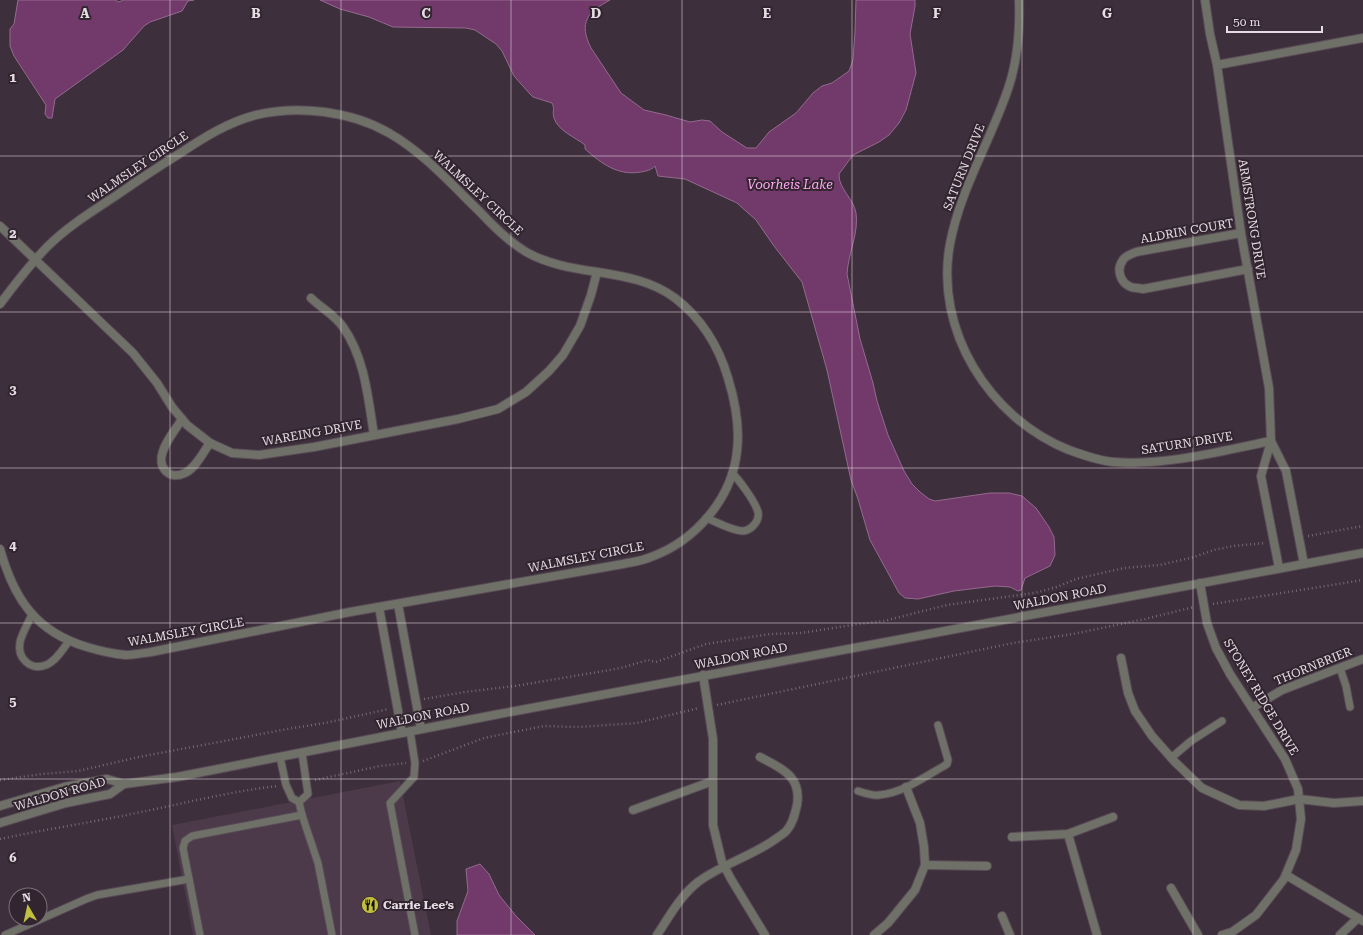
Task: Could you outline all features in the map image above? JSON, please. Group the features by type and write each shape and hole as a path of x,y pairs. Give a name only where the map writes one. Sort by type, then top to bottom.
{"street":[{"name":"SATURN DRIVE","path":"1019,0 1020,18 1017,53 1008,89 965,192 956,220 947,267 948,294 953,322 970,362 991,393 1006,410 1031,430 1054,444 1082,455 1112,462 1135,463 1174,459 1271,442"},
{"name":"ARMSTRONG DRIVE","path":"1205,0 1210,34 1217,65 1242,233 1269,388 1271,442 1261,476 1279,568"},
{"path":"1217,65 1363,38"},
{"name":"WALMSLEY CIRCLE","path":"0,304 35,259 67,229 203,138 236,121 271,112 318,111 352,118 371,124 388,132 405,143 432,165 500,233 527,253 550,262 596,272 635,278 672,296 701,322 725,366 733,394 738,431 737,455 732,473 717,504 699,527 682,541 651,557 623,564 379,607 139,654 127,655 99,650 58,636 38,620 21,600 8,576 0,549"},
{"name":"WAREING DRIVE","path":"0,226 133,353 157,383 172,407 187,425 210,443 232,452 259,455 314,447 458,419 498,409 526,392 550,371 564,355 580,326 591,295 596,272"},
{"name":"ALDRIN COURT","path":"1242,233 1136,252 1123,259 1119,267 1120,278 1131,287 1143,289 1248,269"},
{"path":"311,298 320,307 333,315 343,326 354,346 364,375 374,435"},
{"path":"182,419 167,441 162,452 161,460 165,472 176,476 185,473 192,468 210,443"},
{"name":"ARMSTRONG DRIVE","path":"1271,442 1286,471 1304,564"},
{"name":"WALDON ROAD","path":"0,806 64,787 101,780 107,779 124,784 177,777 421,729 1363,553"},
{"name":"STONEY RIDGE DRIVE","path":"1200,583 1210,631 1216,648 1230,674 1285,759 1298,789 1301,819 1296,850 1286,875 1256,915 1232,932 1222,935"},
{"path":"398,604 421,729"},
{"path":"379,607 397,707 406,732"},
{"path":"1121,658 1128,693 1135,711 1152,736 1171,758 1202,788 1240,805 1264,806 1299,799 1334,803 1363,801"},
{"name":"THORNBRIER","path":"1252,708 1282,690 1363,659"},
{"path":"703,676 713,739 713,825 725,867 765,935"},
{"path":"657,935 685,893 698,881 768,845 787,830 794,819 797,802 797,786 792,777 785,770 760,757"},
{"path":"633,810 713,781"},
{"name":"WALDON ROAD","path":"0,823 66,804 110,794 124,784"},
{"path":"874,935 888,924 914,890 925,865 920,823 906,787"},
{"path":"1012,837 1068,834 1113,816"},
{"path":"1068,834 1097,935"},
{"path":"925,865 987,866"},
{"path":"1286,875 1360,920 1340,935"},
{"path":"1171,888 1198,935"},
{"path":"1002,916 1010,935"}],"lane":[{"path":"706,518 743,531 750,529 756,522 758,512 740,481 732,473"},
{"path":"32,614 20,642 20,652 25,662 34,667 47,665 56,658 69,641"},
{"path":"1340,668 1346,686 1350,707"},
{"path":"1171,758 1191,741 1222,721"},
{"path":"858,792 877,795 906,787 947,764 948,760 938,725"},
{"path":"406,732 415,763 414,777 390,803 415,935"},
{"path":"300,802 308,794 302,753"},
{"path":"280,757 286,785 292,798 300,802"},
{"path":"300,802 302,815 318,863 332,935"},
{"path":"200,935 183,848 185,841 192,836 302,815"},
{"path":"5,935 82,900 97,895 189,879"}],"path":[{"path":"1299,538 1363,526"},
{"path":"416,701 621,668 648,660 656,662 706,644 736,638 770,634 801,633 884,621 947,605 1034,593 1057,587 1076,579 1124,568 1160,565 1194,557 1214,550 1274,541"},
{"path":"306,782 380,766 415,763 484,738 544,726 637,723 708,707 1014,644 1073,634 1204,606 1363,580"},
{"path":"0,780 78,771 139,757 285,729 325,723 397,707"},
{"path":"0,839 192,801 261,788 286,785"}],"shaded area":[{"path":"400,781 431,935 193,935 172,825"}],"water":[{"path":"18,0 115,0 119,2 123,0 194,0 188,1 182,11 150,22 144,26 123,50 55,99 52,118 48,118 45,114 46,105 14,56 10,46 10,29 14,24"},
{"name":"Voorheis Lake","path":"320,0 610,0 602,4 591,14 587,19 585,31 591,48 621,93 644,110 690,122 702,120 710,121 722,132 747,148 756,148 769,132 796,113 813,93 822,86 832,83 849,71 853,60 856,0 915,0 910,34 916,73 906,110 899,123 889,135 879,142 853,155 839,174 839,179 843,189 855,208 856,213 857,221 855,236 847,274 860,339 888,435 904,471 912,484 929,499 935,501 990,493 1009,493 1022,496 1036,508 1054,537 1055,555 1050,566 1025,578 1021,590 1018,591 1010,587 995,586 954,591 918,599 905,598 899,593 870,540 851,480 827,370 802,282 756,220 737,203 685,179 658,176 655,166 647,171 633,173 611,168 604,164 585,149 585,145 559,127 554,118 552,103 533,97 514,76 502,51 496,44 475,30 466,28 393,27 369,17 340,9"},
{"path":"480,864 489,874 499,895 516,916 535,935 457,935 457,921 468,891 466,869"}],"place":[{"name":"Carrie Lee’s","path":"370,905"}]}
